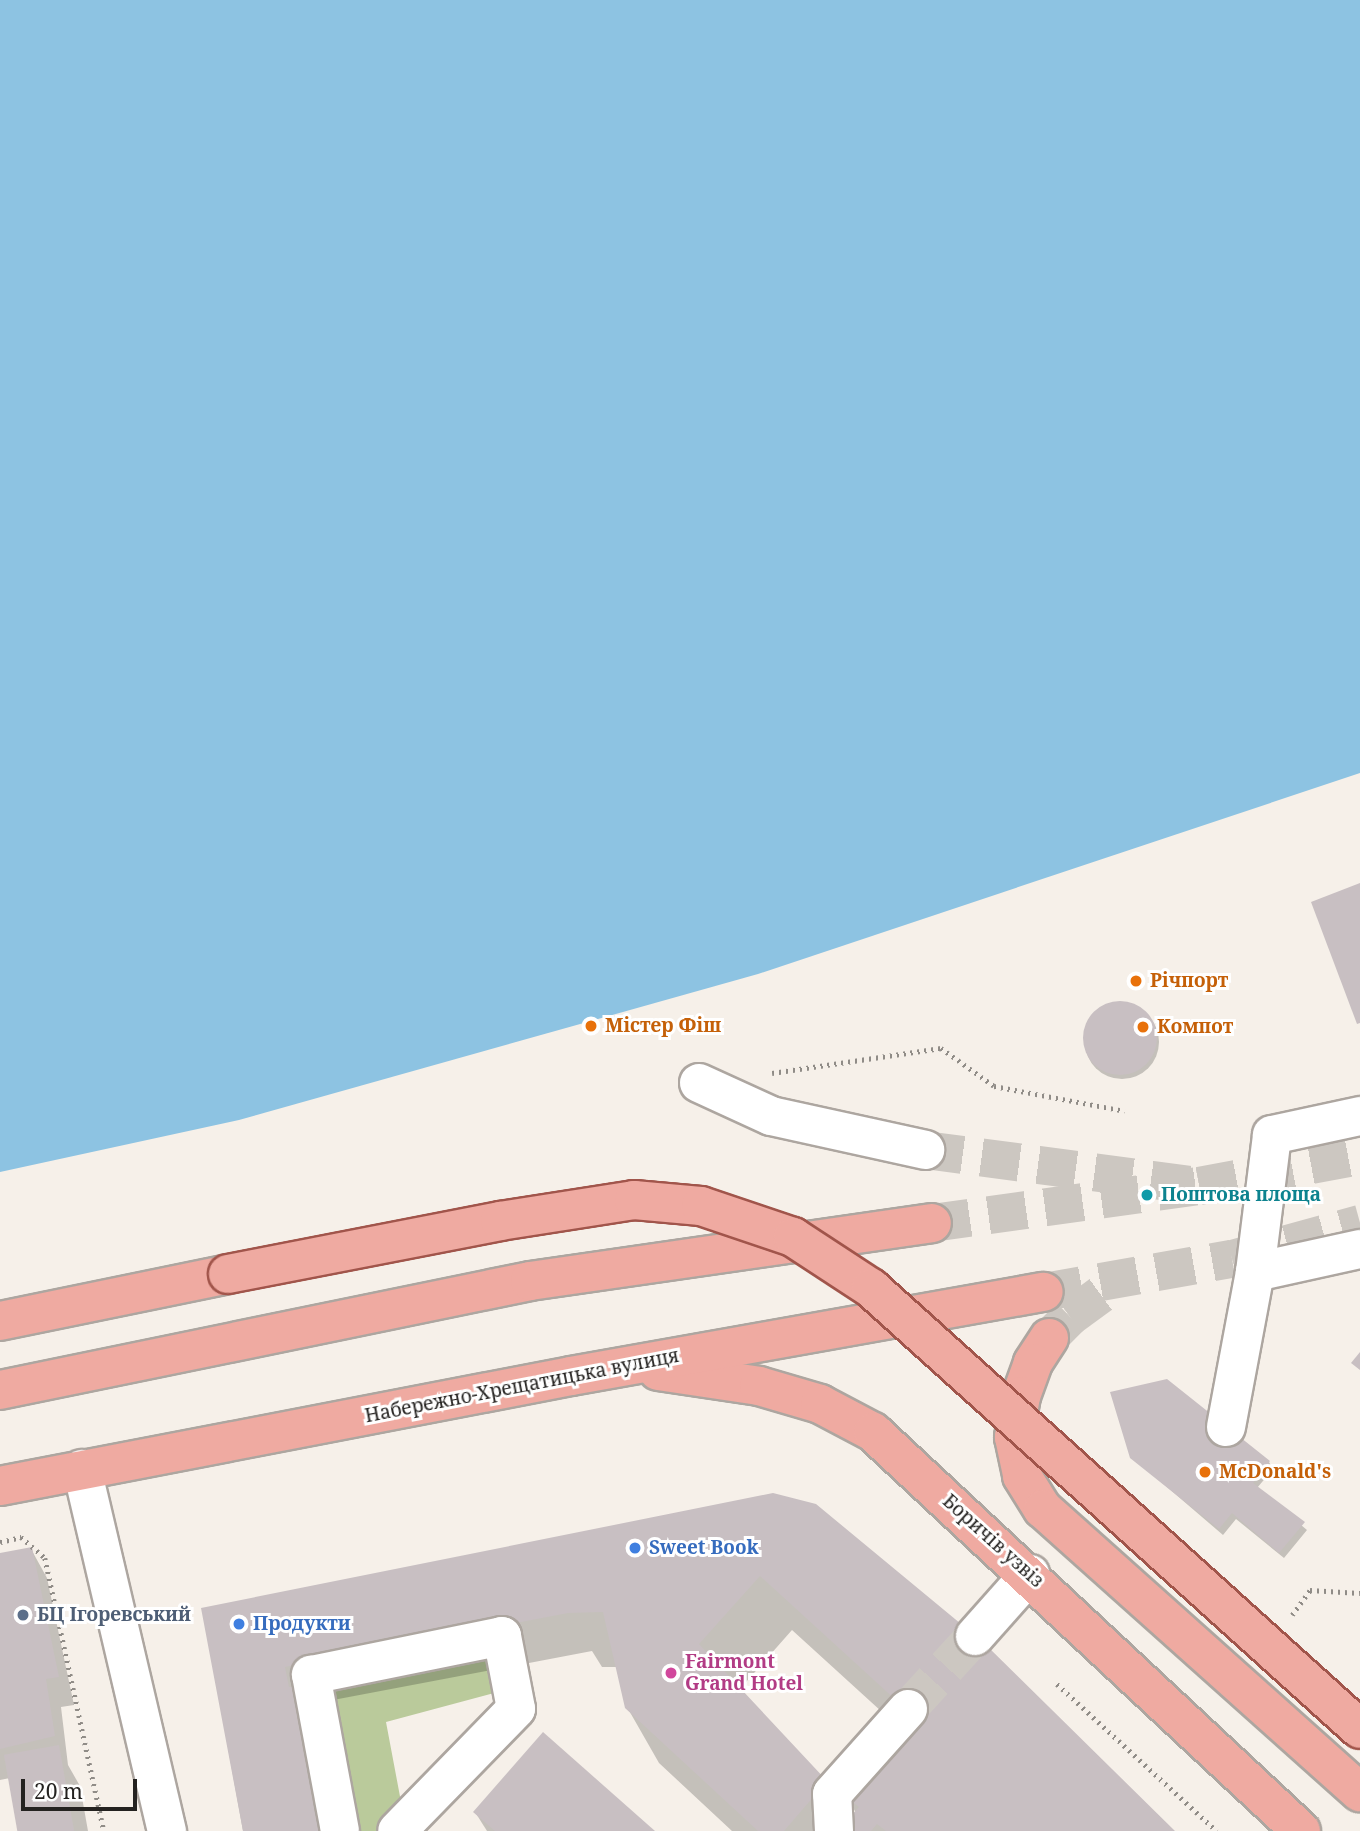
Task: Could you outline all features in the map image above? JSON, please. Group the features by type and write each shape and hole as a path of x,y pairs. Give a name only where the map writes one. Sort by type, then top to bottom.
{"main road":[{"path":"0,1321 228,1274 634,1200 701,1206 793,1237 871,1287 1360,1729"},
{"path":"0,1390 530,1281 932,1223"},
{"name":"Набережно-Хрещатицька вулиця","path":"0,1486 625,1366 1044,1292"},
{"path":"1049,1338 1021,1396 1014,1437 1022,1476 1043,1509 1360,1791"},
{"name":"Боричів узвіз","path":"625,1366 759,1386 848,1416 873,1432 1030,1574 1301,1831"}],"street":[{"path":"699,1083 771,1116 925,1150"},
{"path":"1226,1427 1255,1272 1272,1135 1360,1116"},
{"path":"1255,1272 1360,1249"},
{"path":"82,1469 167,1831"},
{"path":"975,1636 1030,1574"},
{"path":"340,1831 311,1675 502,1636 516,1709 397,1831"},
{"path":"834,1831 832,1794 908,1709"}],"path":[{"path":"766,1073 941,1048 994,1086 1125,1111"},
{"path":"0,1542 22,1537 45,1558 104,1831"},
{"path":"1291,1615 1310,1590 1360,1593"},
{"path":"1057,1685 1217,1831"}],"green space":[{"path":"502,1636 513,1688 386,1722 405,1823 397,1831 340,1831 311,1675"}],"water":[{"path":"0,0 1360,0 1360,773 758,974 239,1120 0,1172"}],"building":[{"path":"1360,883 1360,1023 1357,1024 1311,902"},
{"path":"1120,1001 1141,1007 1151,1017 1157,1038 1151,1059 1141,1069 1120,1075 1099,1069 1089,1059 1083,1038 1089,1017 1099,1007"},
{"path":"1360,1352 1360,1370 1351,1363"},
{"name":"McDonald's","path":"1167,1379 1270,1461 1253,1483 1305,1522 1279,1553 1232,1513 1219,1529 1130,1458 1110,1392"},
{"path":"773,1493 816,1504 984,1643 1175,1831 886,1831 877,1824 871,1831 847,1831 842,1826 859,1807 843,1795 898,1702 760,1576 699,1644 827,1781 784,1831 758,1831 625,1708 603,1612 568,1613 285,1667 289,1687 303,1685 329,1831 243,1831 201,1608"},
{"name":"БЦ Ігоревський","path":"32,1547 59,1677 46,1679 55,1736 0,1749 0,1553"},
{"path":"543,1732 655,1831 495,1831 473,1812"},
{"path":"59,1745 74,1831 17,1831 4,1755"}],"tunnel":[{"path":"925,1150 1199,1186"},
{"path":"932,1223 1199,1186 1360,1156"},
{"path":"1044,1292 1232,1259 1360,1224"},
{"path":"1049,1338 1070,1317 1115,1284"},
{"path":"908,1709 975,1636"}],"place":[{"name":"Річпорт","path":"1136,981"},
{"name":"Містер Фіш","path":"591,1026"},
{"name":"Компот","path":"1143,1027"},
{"name":"Поштова площа","path":"1147,1195"},
{"name":"McDonald's","path":"1205,1472"},
{"name":"Sweet Book","path":"635,1548"},
{"name":"БЦ Ігоревський","path":"23,1615"},
{"name":"Продукти","path":"239,1624"},
{"name":"Fairmont Grand Hotel","path":"671,1673"}]}
